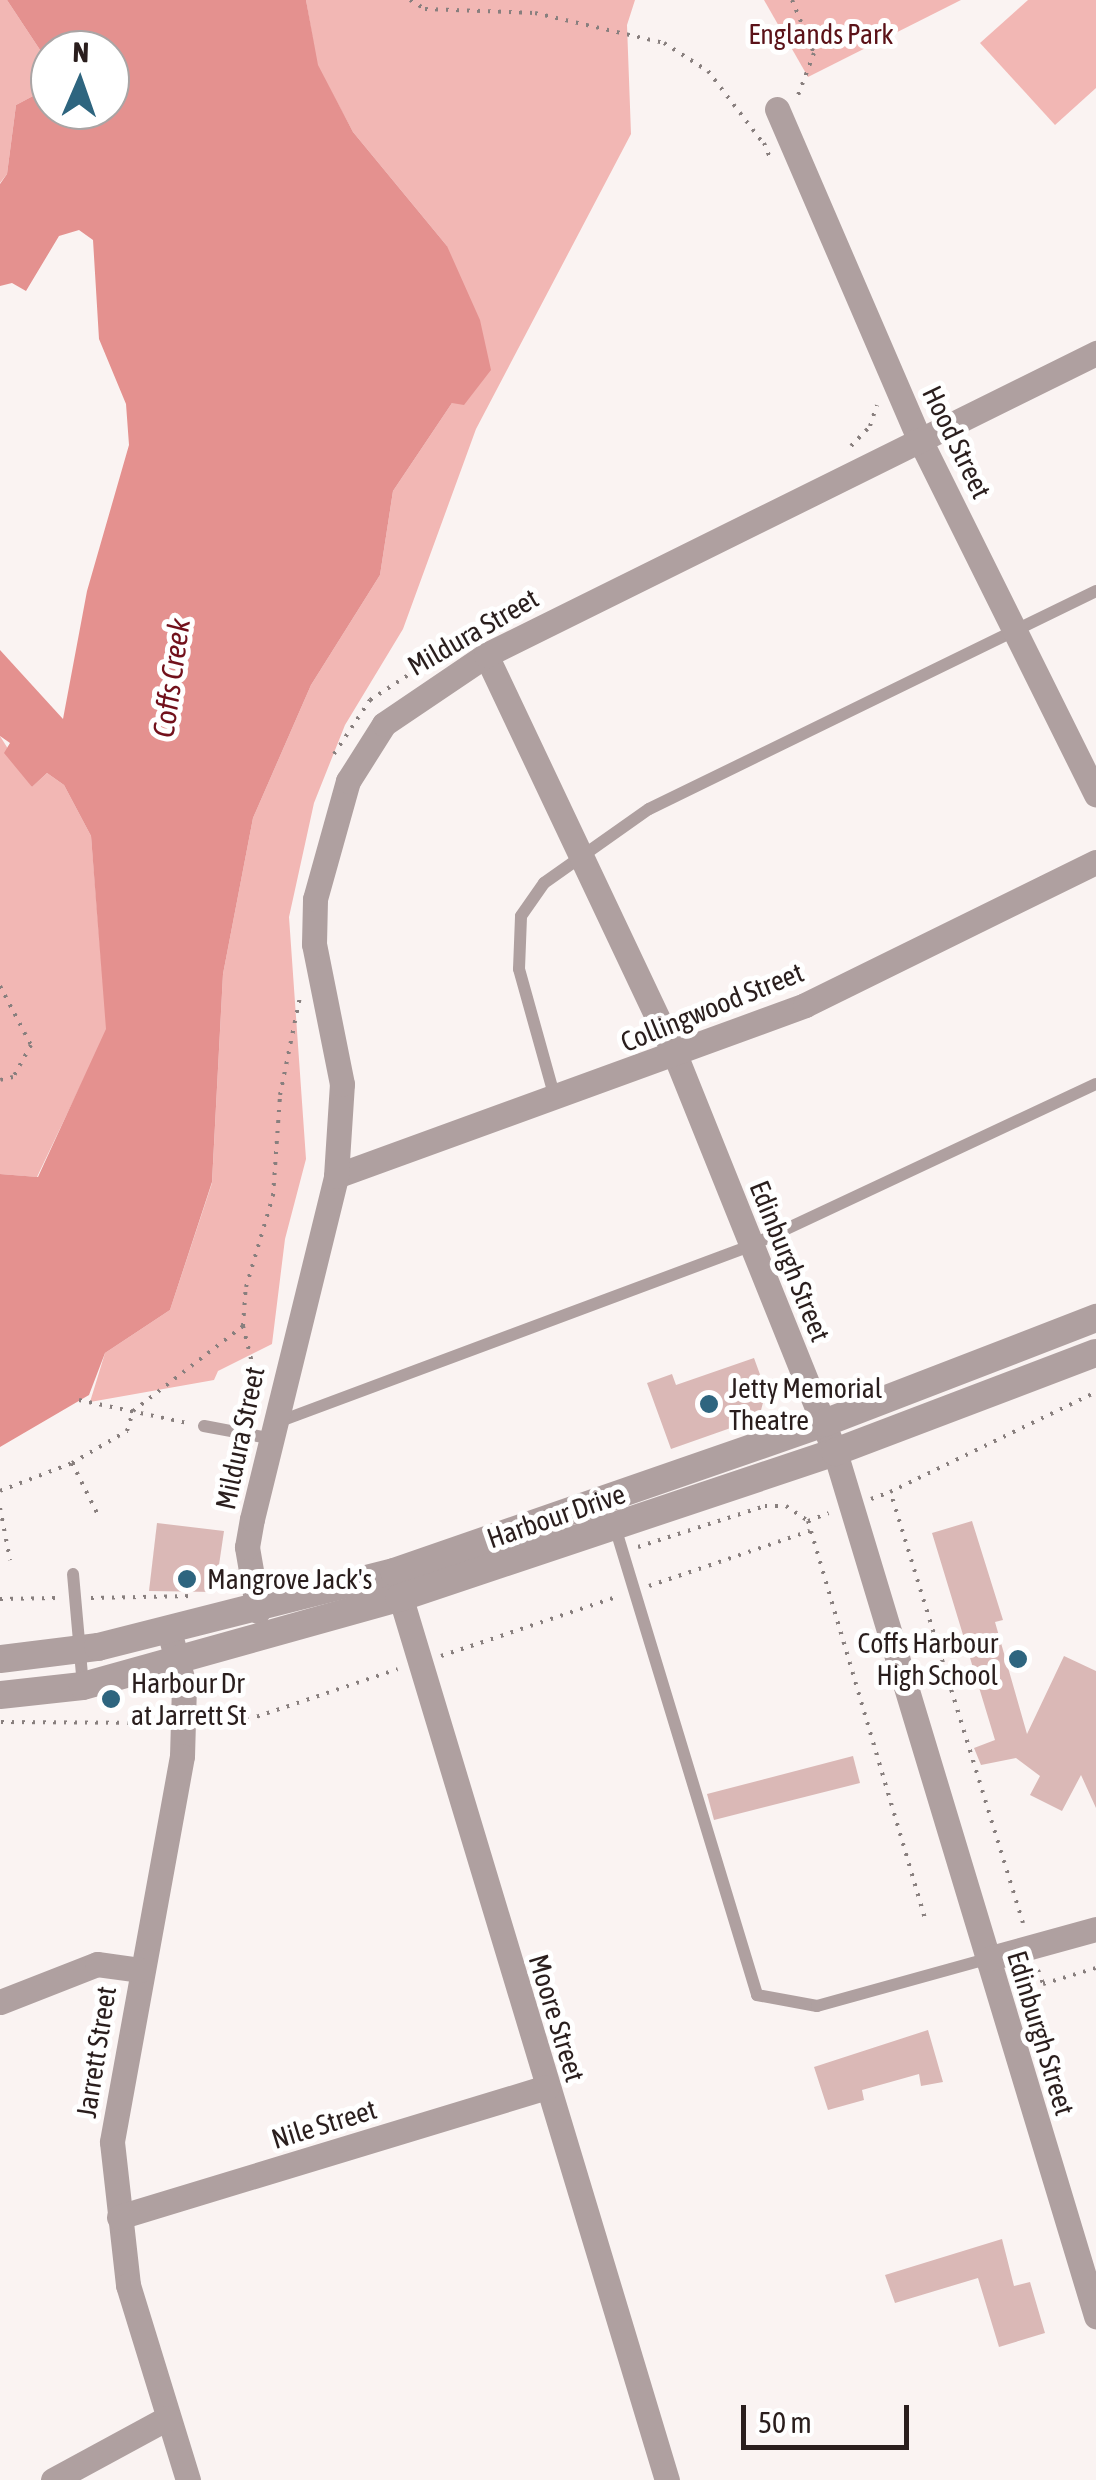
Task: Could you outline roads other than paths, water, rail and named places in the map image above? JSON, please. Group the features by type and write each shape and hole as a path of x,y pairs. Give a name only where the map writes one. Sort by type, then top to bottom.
{"street":[{"name":"Hood Street","path":"777,109 919,438 1018,630 1096,795"},
{"name":"Mildura Street","path":"258,1611 248,1547 262,1432 336,1176 342,1084 314,944 315,899 348,781 384,724 486,654 1096,353"},
{"name":"Edinburgh Street","path":"486,654 585,854 676,1057 835,1452 1096,2316"},
{"name":"Collingwood Street","path":"336,1176 676,1057 805,1005 1096,862"},
{"name":"Harbour Drive","path":"0,1694 83,1686 177,1663 397,1585 1096,1318"},
{"name":"Harbour Drive","path":"0,1660 78,1650 397,1585 614,1525 835,1452 1096,1353"},
{"name":"Moore Street","path":"397,1585 667,2480"},
{"name":"Jarrett Street","path":"169,1631 184,1685 182,1756 140,1970 112,2142 128,2285 188,2480"},
{"path":"987,1959 1096,1928"},
{"path":"0,2002 97,1964 140,1970"},
{"name":"Nile Street","path":"119,2218 546,2087"},
{"path":"53,2480 167,2418"}],"lane":[{"path":"556,1098 520,969 521,916 544,883 649,809 1096,592"},
{"path":"204,1426 262,1432 750,1246 1096,1084"},
{"path":"614,1525 757,1996 817,2006 987,1959"},
{"path":"73,1574 83,1686"}],"water":[{"name":"Coffs Creek","path":"7,0 306,0 318,65 353,132 447,246 480,320 491,370 464,405 452,403 393,491 380,575 311,685 253,818 223,974 212,1182 170,1310 105,1353 89,1395 0,1447 0,1174 38,1177 106,1029 91,836 64,785 47,773 32,787 4,753 10,743 0,736 0,650 63,719 87,591 129,445 126,404 99,339 93,240 79,230 59,236 26,291 12,283 0,286 0,184 7,174 16,105 30,98 30,130 130,130 130,30 30,30 30,35"}],"place":[{"name":"Jetty Memorial Theatre","path":"709,1404"},
{"name":"Mangrove Jack's","path":"187,1579"},
{"name":"Coffs Harbour High School","path":"1018,1659"},
{"name":"Harbour Dr at Jarrett St","path":"111,1699"}],"park label":[{"name":"Englands Park","path":"821,34"}]}
